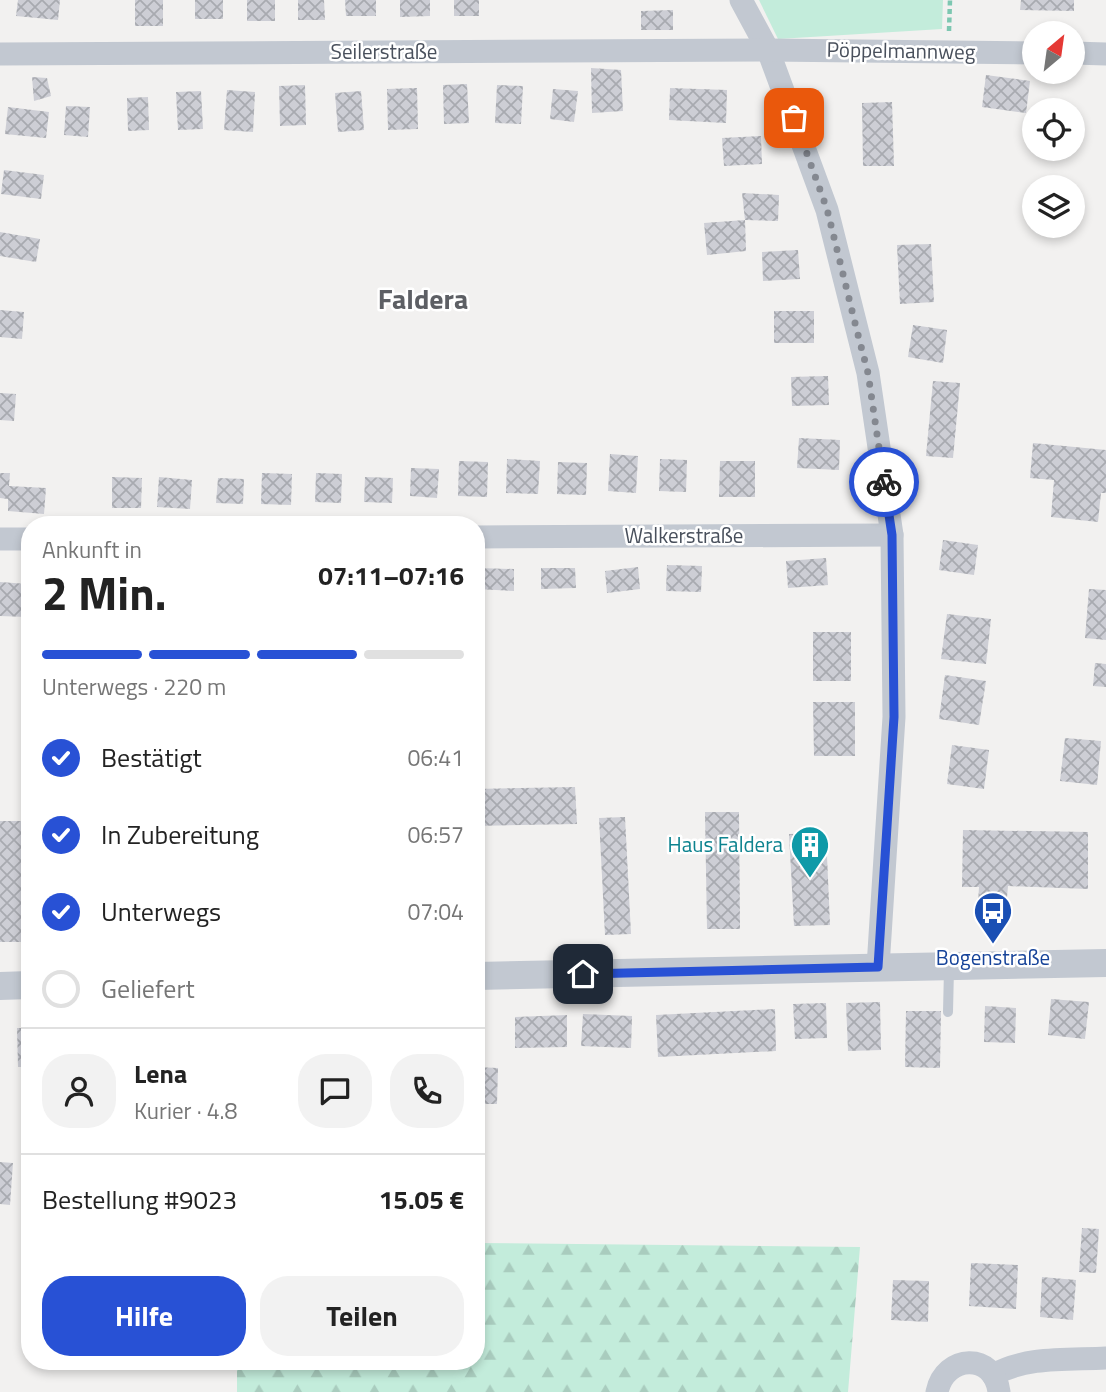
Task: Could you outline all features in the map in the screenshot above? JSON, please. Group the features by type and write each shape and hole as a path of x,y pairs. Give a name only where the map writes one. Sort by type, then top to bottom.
{"street":[{"path":"741,0 768,50 827,209 868,373 892,535 894,717 878,967"},
{"name":"Pöppelmannweg","path":"768,50 1022,53"},
{"name":"Seilerstraße","path":"0,54 768,50"},
{"path":"1085,53 1106,54"},
{"name":"Walkerstraße","path":"485,537 892,535"},
{"path":"0,539 21,539"},
{"path":"485,976 1106,963"},
{"path":"0,986 21,985"},
{"path":"937,1392 945,1373 964,1363 985,1367 996,1383 1006,1367 1021,1363 1106,1358"}],"lane":[{"path":"947,1012 949,966"}],"path":[{"path":"948,52 950,0"}],"green space":[{"path":"759,0 943,0 942,29 778,39"},
{"path":"485,1243 860,1247 848,1392 237,1392 237,1370 485,1370"}],"building":[{"path":"18,0 60,0 58,20 16,16"},
{"path":"135,0 163,0 163,26 135,26"},
{"path":"195,0 223,0 223,19 195,19"},
{"path":"247,0 275,0 275,21 247,21"},
{"path":"298,0 324,0 325,20 298,20"},
{"path":"345,0 376,0 376,16 346,16"},
{"path":"400,0 430,0 430,16 400,17"},
{"path":"454,0 479,0 479,16 454,16"},
{"path":"1021,0 1074,0 1074,11 1020,10"},
{"path":"673,10 673,30 641,30 641,11"},
{"path":"591,68 621,70 623,111 592,113"},
{"path":"986,75 1022,80 1022,84 1030,84 1028,98 1022,98 1022,112 982,107"},
{"path":"32,77 47,78 51,96 34,101"},
{"path":"467,84 469,123 444,124 443,85"},
{"path":"305,85 306,125 280,126 279,86"},
{"path":"497,85 523,86 521,124 495,123"},
{"path":"417,88 418,129 388,130 387,89"},
{"path":"670,88 727,90 726,123 669,120"},
{"path":"553,89 578,91 574,122 550,119"},
{"path":"227,90 255,92 253,132 224,130"},
{"path":"201,91 203,129 178,130 176,92"},
{"path":"361,91 364,130 338,132 335,93"},
{"path":"148,97 149,130 128,131 127,98"},
{"path":"892,102 894,166 863,166 862,103"},
{"path":"66,106 90,107 88,137 64,135"},
{"path":"8,107 49,112 46,138 5,134"},
{"path":"761,136 762,164 724,166 722,138"},
{"path":"4,170 44,175 41,199 1,194"},
{"path":"742,193 779,195 778,221 745,220"},
{"path":"745,220 746,251 707,255 704,223"},
{"path":"0,232 40,239 36,262 0,256"},
{"path":"931,244 934,302 900,304 897,245"},
{"path":"798,250 800,279 763,281 762,252"},
{"path":"0,310 24,312 22,339 0,337"},
{"path":"774,311 814,311 814,343 774,343"},
{"path":"913,325 947,330 943,363 908,357"},
{"path":"828,376 829,405 792,406 791,377"},
{"path":"933,381 960,383 953,458 926,456"},
{"path":"0,393 16,394 14,421 0,420"},
{"path":"799,438 840,440 839,470 797,468"},
{"path":"1033,443 1106,450 1106,493 1101,493 1098,522 1051,517 1054,480 1030,478"},
{"path":"610,454 638,456 636,493 608,491"},
{"path":"507,459 540,461 538,494 506,493"},
{"path":"660,459 687,460 686,492 659,491"},
{"path":"459,461 488,462 487,497 458,496"},
{"path":"720,461 755,461 755,497 719,497"},
{"path":"558,462 587,463 586,495 557,494"},
{"path":"411,468 439,469 437,498 410,496"},
{"path":"0,473 10,473 9,486 46,488 44,514 8,511 8,499 0,498"},
{"path":"262,473 292,474 291,505 261,504"},
{"path":"316,473 342,474 341,503 315,502"},
{"path":"112,477 142,478 141,508 112,508"},
{"path":"159,477 192,480 190,509 157,507"},
{"path":"365,477 393,478 392,503 364,502"},
{"path":"218,478 244,479 243,504 216,503"},
{"path":"943,540 978,545 974,575 939,570"},
{"path":"826,558 828,585 788,588 786,561"},
{"path":"667,565 702,566 701,592 666,591"},
{"path":"638,567 640,589 607,593 605,571"},
{"path":"485,568 514,569 514,591 485,589"},
{"path":"541,568 575,568 576,588 541,589"},
{"path":"0,582 21,584 21,617 0,616"},
{"path":"1089,589 1106,590 1106,640 1085,638"},
{"path":"947,614 991,619 986,664 941,659"},
{"path":"813,632 851,632 851,681 813,681"},
{"path":"1095,663 1106,664 1106,687 1093,686"},
{"path":"945,675 986,681 979,725 939,719"},
{"path":"813,702 855,702 855,756 814,756"},
{"path":"1065,738 1101,741 1097,785 1060,781"},
{"path":"952,745 989,750 984,789 947,784"},
{"path":"575,787 577,824 485,826 485,789"},
{"path":"705,812 739,812 740,929 707,929"},
{"path":"625,817 631,934 605,935 599,818"},
{"path":"0,821 21,821 21,942 0,942"},
{"path":"963,830 1088,832 1088,889 1008,886 1005,920 977,919 979,887 962,887"},
{"name":"Haus Faldera","path":"826,833 830,925 794,926 789,834"},
{"path":"1051,999 1089,1002 1085,1039 1048,1035"},
{"path":"880,1002 881,1050 848,1051 846,1003"},
{"path":"826,1003 827,1038 795,1039 793,1004"},
{"path":"985,1006 1016,1008 1015,1043 984,1042"},
{"path":"775,1009 776,1051 658,1057 656,1015"},
{"path":"906,1011 941,1011 940,1068 905,1067"},
{"path":"583,1014 632,1016 631,1048 581,1046"},
{"path":"567,1015 567,1047 515,1048 515,1017"},
{"path":"17,1028 21,1028 21,1067 18,1067"},
{"path":"485,1067 498,1068 497,1104 485,1104"},
{"path":"0,1162 13,1163 10,1205 0,1204"},
{"path":"1082,1228 1099,1229 1096,1273 1079,1272"},
{"path":"971,1263 1018,1265 1016,1309 969,1306"},
{"path":"1042,1277 1076,1280 1073,1320 1040,1317"},
{"path":"893,1280 929,1281 928,1322 891,1320"}],"way so far":[{"path":"794,118 827,209 868,373 884,482"}],"place":[{"name":"Haus Faldera","path":"810,879"},
{"name":"Bogenstraße","path":"993,945"}],"district":[{"name":"Faldera","path":"423,299"}],"route":[{"path":"583,974 878,967 894,717 892,535 884,482"}]}
